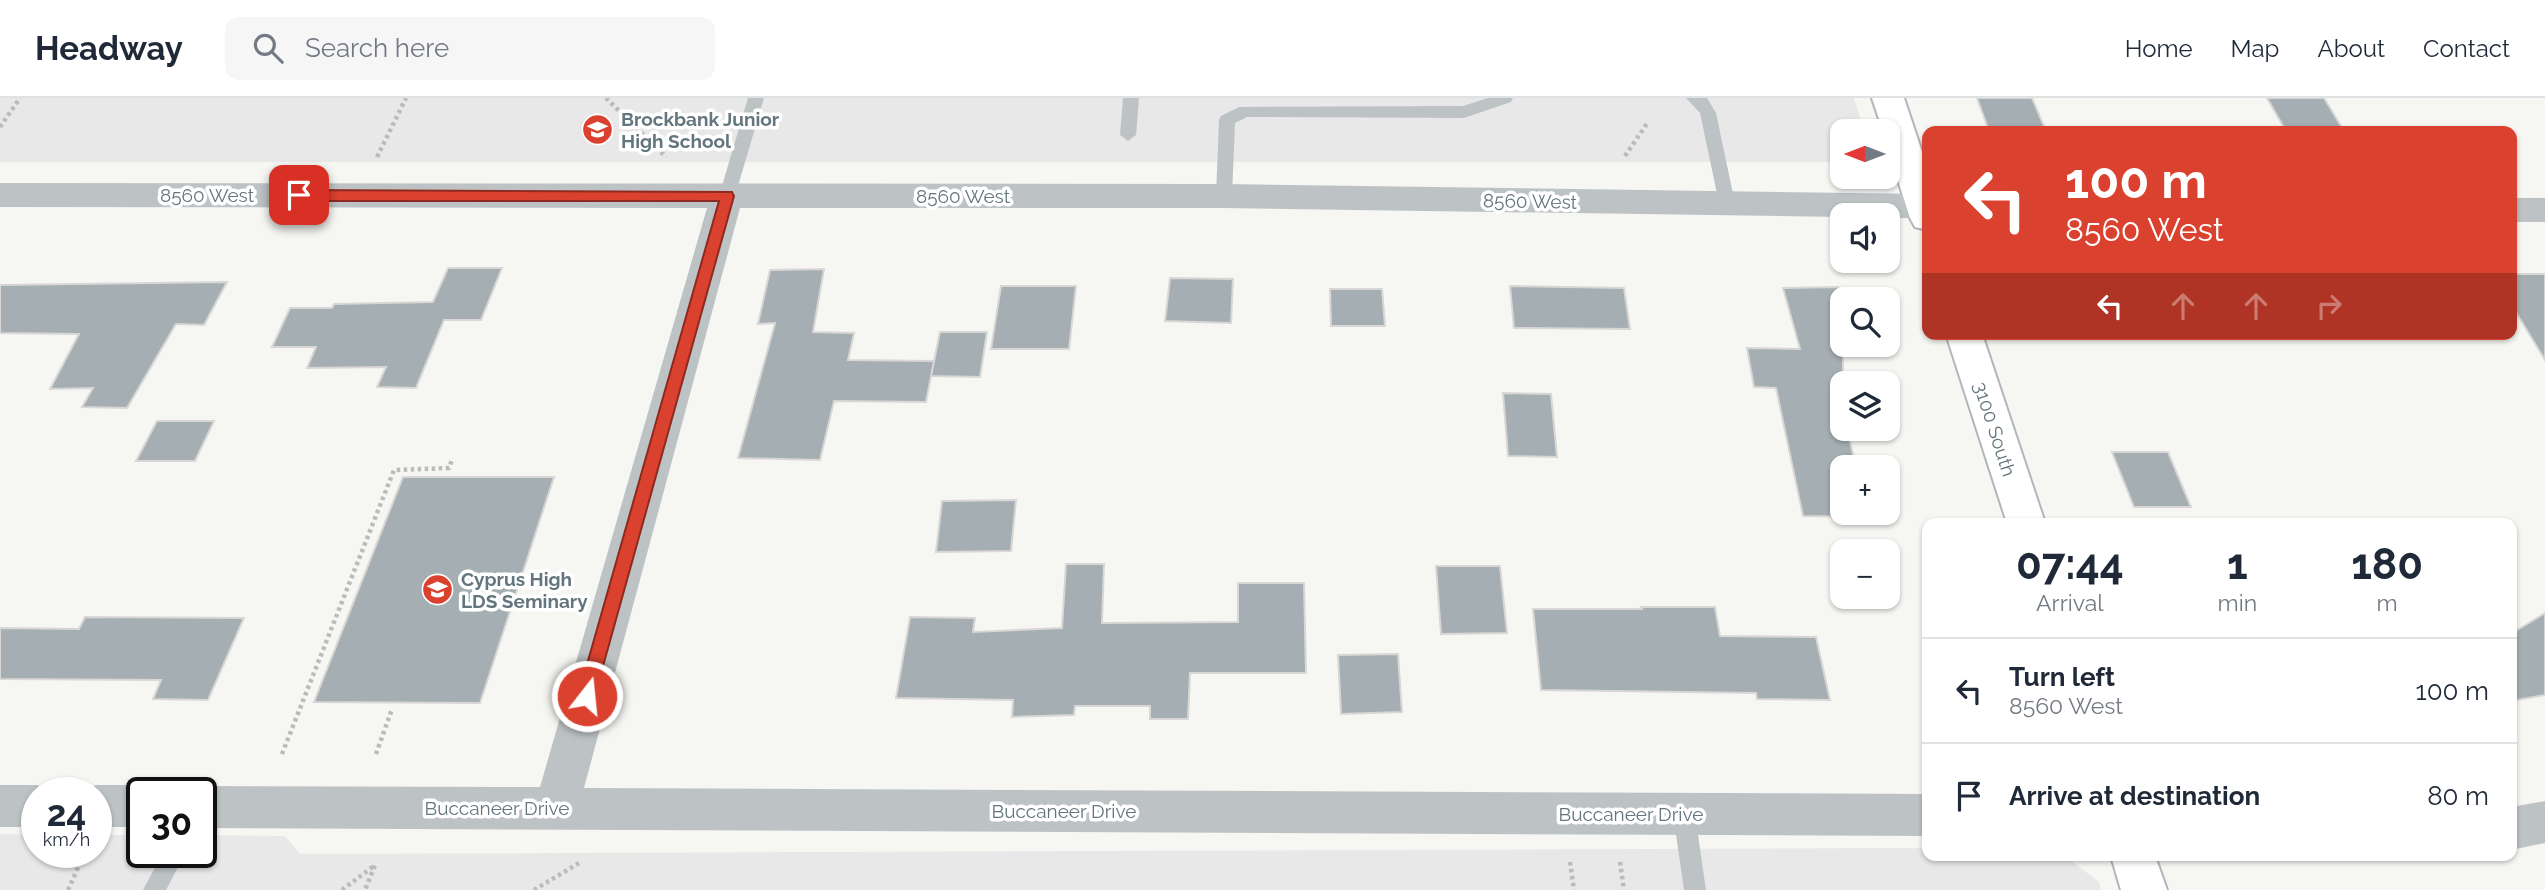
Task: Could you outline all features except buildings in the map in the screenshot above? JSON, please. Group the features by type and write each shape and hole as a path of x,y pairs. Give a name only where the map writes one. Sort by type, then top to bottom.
{"street":[{"path":"1888,98 1922,201"},
{"name":"8560 West","path":"0,195 1224,196 1727,203 1922,210"},
{"path":"556,808 727,196"},
{"path":"2517,210 2545,210"},
{"name":"3100 South","path":"1966,340 2024,518"},
{"path":"0,806 21,806"},
{"name":"Buccaneer Drive","path":"217,807 1922,815"},
{"path":"2517,828 2545,822"},
{"path":"2135,861 2144,890"}],"lane":[{"path":"727,196 756,98"},
{"path":"1128,135 1131,98"},
{"path":"1224,196 1227,120 1245,111 1464,112 1505,98"},
{"path":"1694,98 1699,99 1708,113 1727,203"},
{"path":"1684,814 1695,890"},
{"path":"154,890 166,868"}],"path":[{"path":"0,127 20,98"},
{"path":"377,157 406,98"},
{"path":"607,98 666,157"},
{"path":"1625,156 1648,122"},
{"path":"282,754 394,470 449,468 452,460"},
{"path":"376,754 392,709"},
{"path":"1570,862 1574,890"},
{"path":"1620,862 1624,890"},
{"path":"534,890 579,863"},
{"path":"342,890 375,865 365,890"},
{"path":"68,890 78,868"}],"shaded area":[{"name":"Brockbank Junior High School","path":"0,98 1854,98 1860,119 1830,119 1830,162 0,162"},
{"path":"0,834 21,835 21,868 112,868 112,835 126,835 126,868 217,868 217,835 285,836 300,854 1922,848 1922,861 2072,861 2099,882 2101,890 0,890"}],"place":[{"name":"Brockbank Junior High School","path":"598,130"},
{"name":"Cyprus High LDS Seminary","path":"438,590"}],"route":[{"path":"299,195 727,196 587,696"}]}
